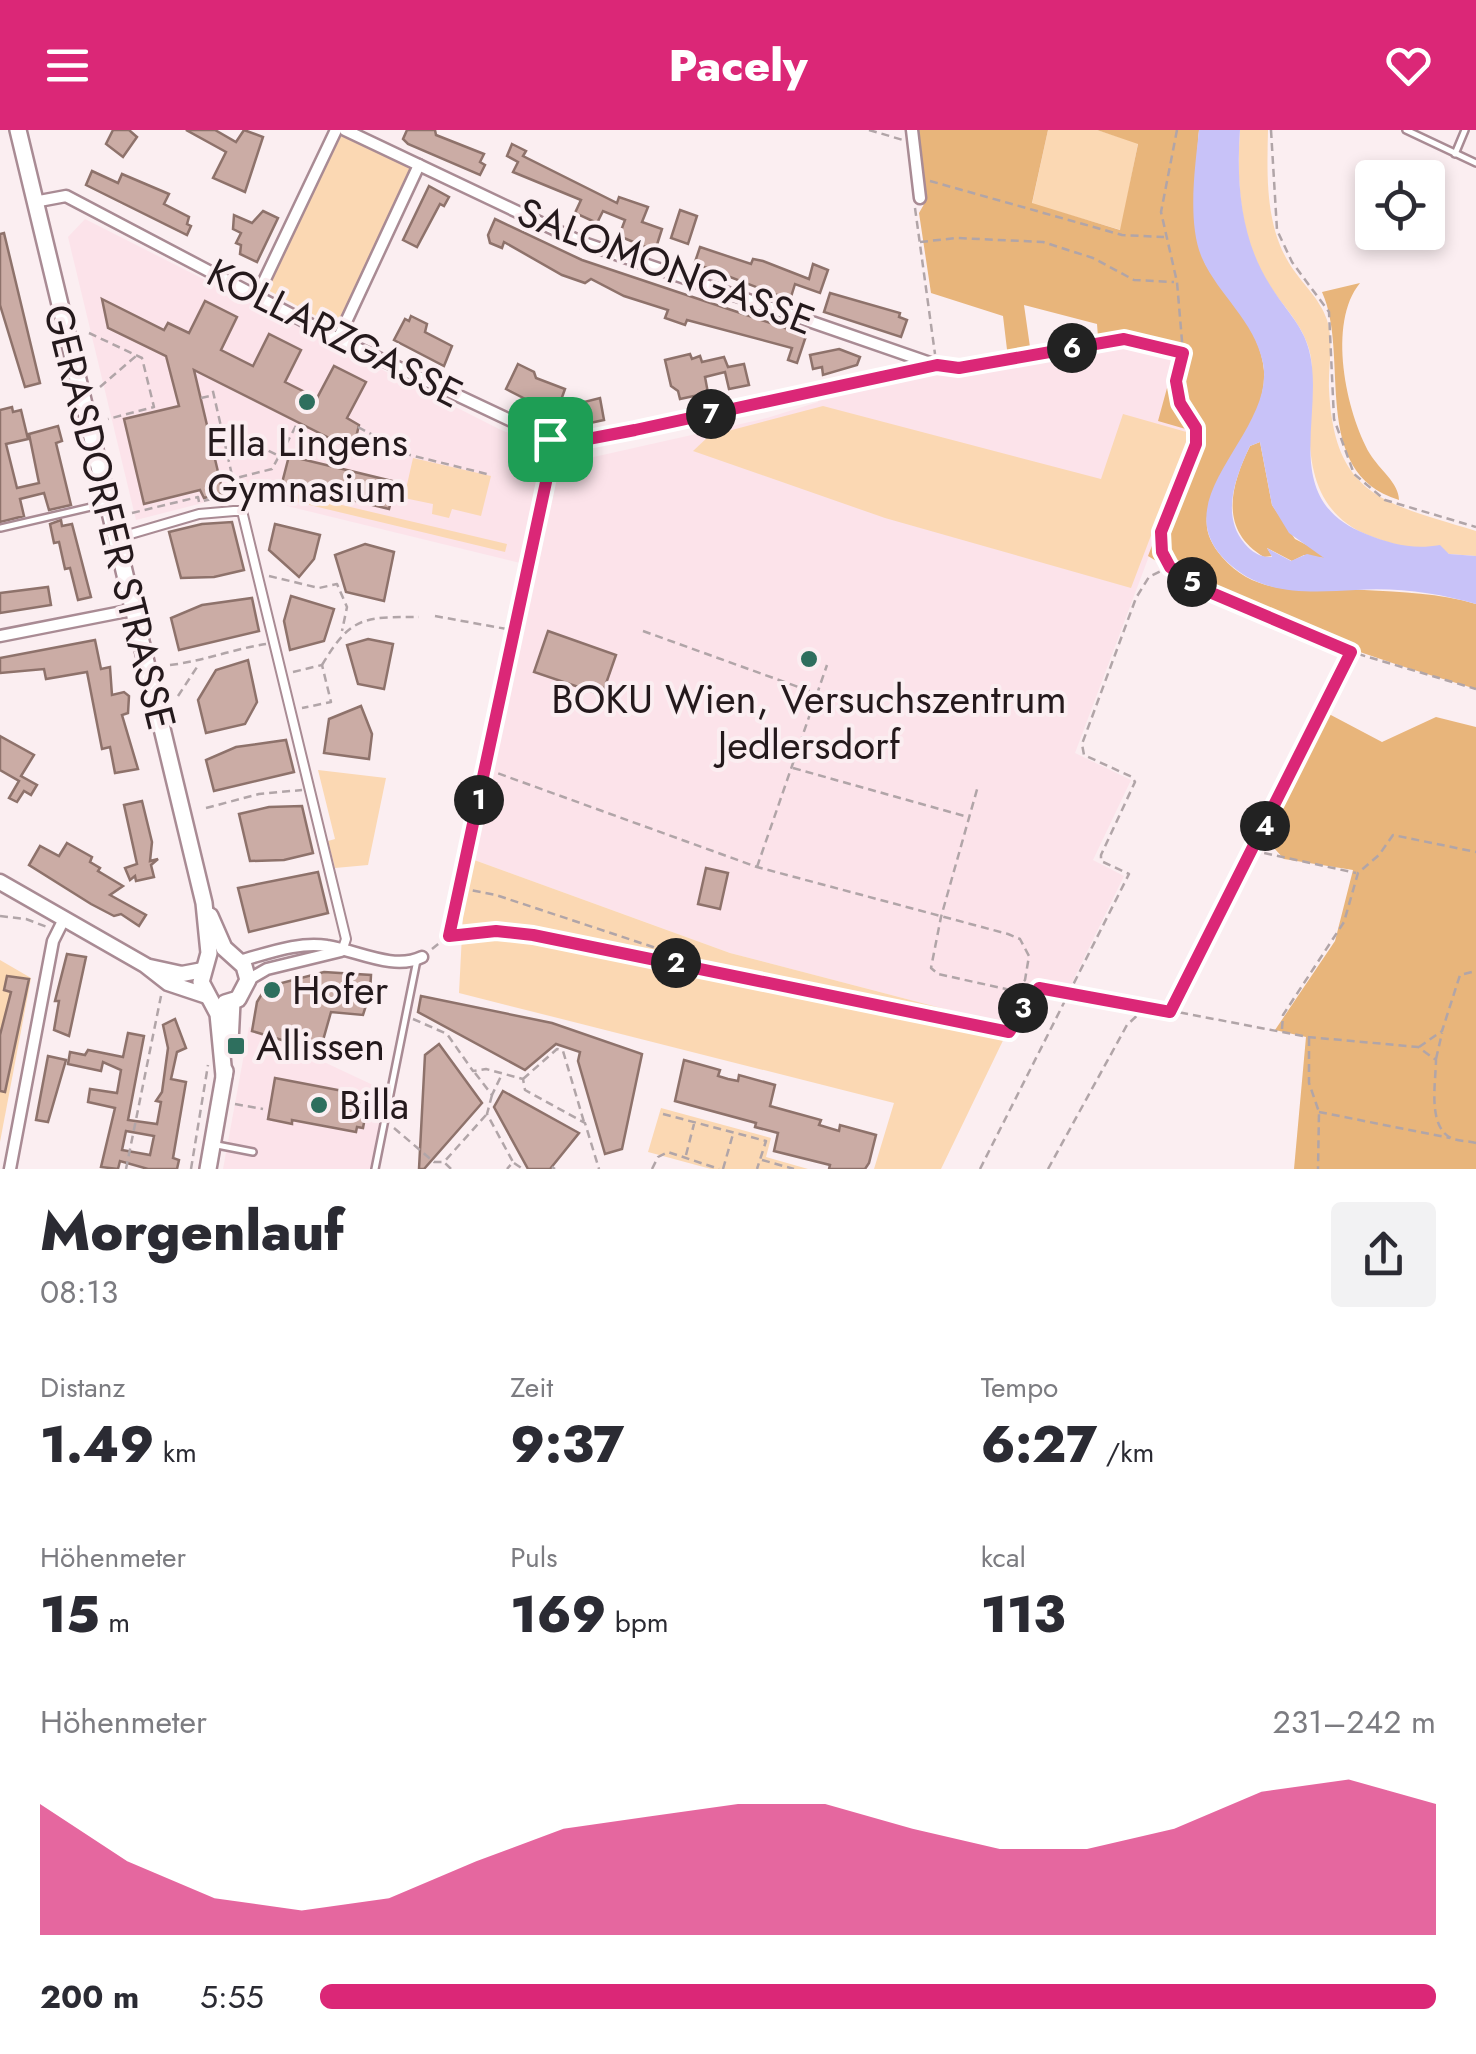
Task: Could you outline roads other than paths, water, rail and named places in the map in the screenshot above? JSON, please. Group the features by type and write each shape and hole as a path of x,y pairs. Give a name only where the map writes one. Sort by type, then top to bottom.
{"main road":[{"name":"GERASDORFER STRASSE","path":"18,130 204,903 224,948 237,960 248,980 245,991 232,1002 208,1169"},
{"name":"GERASDORFER STRASSE","path":"204,903 205,967 200,982 218,1014 224,1076"},
{"path":"205,967 220,957 237,960"},
{"path":"209,998 232,1002"}],"street":[{"path":"256,296 336,130"},
{"name":"SALOMONGASSE","path":"346,130 582,242 937,365"},
{"path":"912,130 920,198"},
{"path":"338,339 419,165"},
{"name":"KOLLARZGASSE","path":"34,202 66,196 338,339 550,439 588,439 937,365"},
{"path":"116,538 199,514 242,510 346,939 342,950"},
{"path":"0,636 132,610"},
{"path":"0,882 61,925 145,965 182,974 205,967"},
{"path":"10,1169 61,925"},
{"path":"237,960 307,945 384,959 419,959"},
{"path":"248,980 267,968 342,950"},
{"path":"145,965 168,983 209,998"}],"lane":[{"path":"1406,130 1476,163"},
{"path":"1455,154 1464,130"},
{"path":"1,528 107,503"},
{"path":"375,1169 419,959"},
{"path":"212,1144 254,1152"}],"place":[{"name":"Ella Lingens Gymnasium","path":"307,402"},
{"name":"BOKU Wien, Versuchszentrum Jedlersdorf","path":"809,659"},
{"name":"Hofer","path":"272,990"},
{"name":"Allissen","path":"236,1046"},
{"name":"Billa","path":"319,1105"}]}
